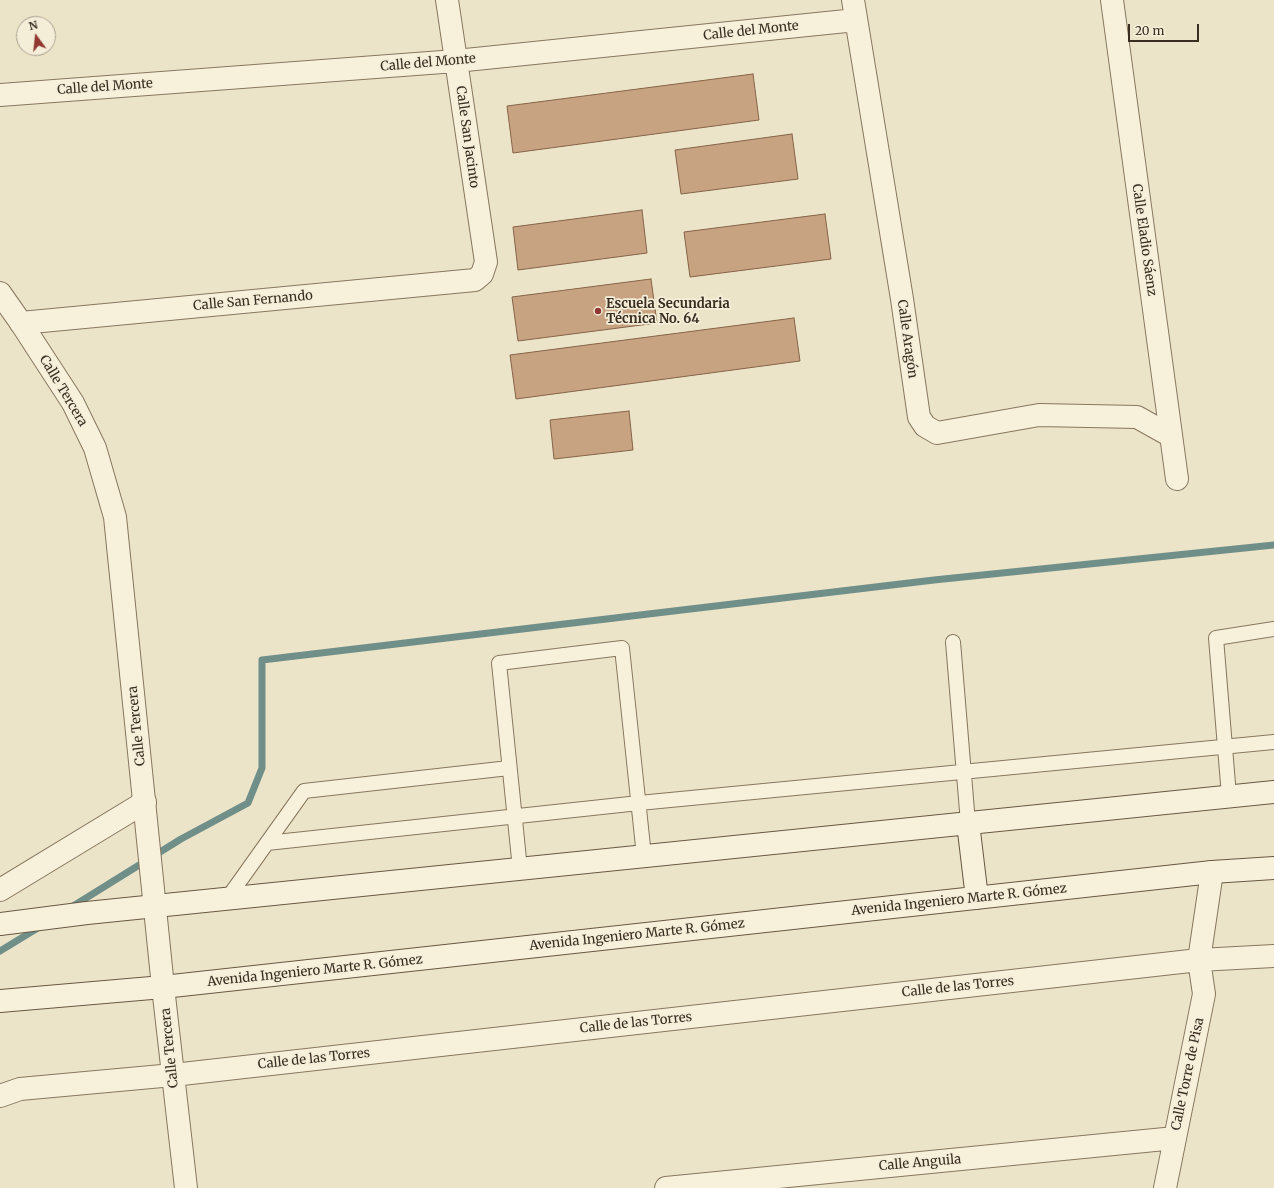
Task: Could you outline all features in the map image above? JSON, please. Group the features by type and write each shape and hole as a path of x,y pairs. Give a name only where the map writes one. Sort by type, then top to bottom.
{"street":[{"name":"Calle San Jacinto","path":"447,0 486,262 482,274"},
{"name":"Calle Eladio Sáenz","path":"1112,0 1177,479"},
{"name":"Calle del Monte","path":"0,95 456,61 854,10"},
{"name":"Calle Aragón","path":"854,10 900,291 918,417 925,426 937,433 1039,415 1137,417 1171,436"},
{"name":"Calle San Fernando","path":"21,323 475,280 482,274"},
{"name":"Calle Tercera","path":"0,293 73,403 95,448 115,517 148,842 186,1188"},
{"path":"0,924 87,913 1274,792"},
{"path":"0,890 145,802"},
{"path":"968,823 977,898"},
{"name":"Avenida Ingeniero Marte R. Gómez","path":"0,1001 164,987 1212,872 1274,868"},
{"name":"Calle Torre de Pisa","path":"1165,1188 1204,994 1199,960 1212,872"},
{"name":"Calle de las Torres","path":"0,1096 20,1089 173,1074 1199,960 1274,956"},
{"name":"Calle Anguila","path":"666,1188 1174,1138"}],"lane":[{"path":"1229,796 1216,638 1274,629"},
{"path":"953,642 968,823"},
{"path":"520,869 499,663 622,648 644,856"},
{"path":"267,843 639,802 1274,742"},
{"path":"227,899 304,791 510,768"}],"building":[{"path":"753,74 759,120 513,153 507,106"},
{"path":"792,134 798,179 681,194 675,150"},
{"path":"642,210 647,253 518,270 513,227"},
{"path":"825,214 831,259 690,277 684,232"},
{"path":"651,279 657,323 518,341 512,297"},
{"path":"794,318 800,361 516,399 510,355"},
{"path":"629,411 633,450 554,459 550,420"}],"waterway":[{"path":"70,908 181,839 248,803 262,768 262,660 934,580 1274,545"},
{"path":"0,951 41,926"}],"place":[{"name":"Escuela Secundaria Técnica No. 64","path":"598,311"}]}
